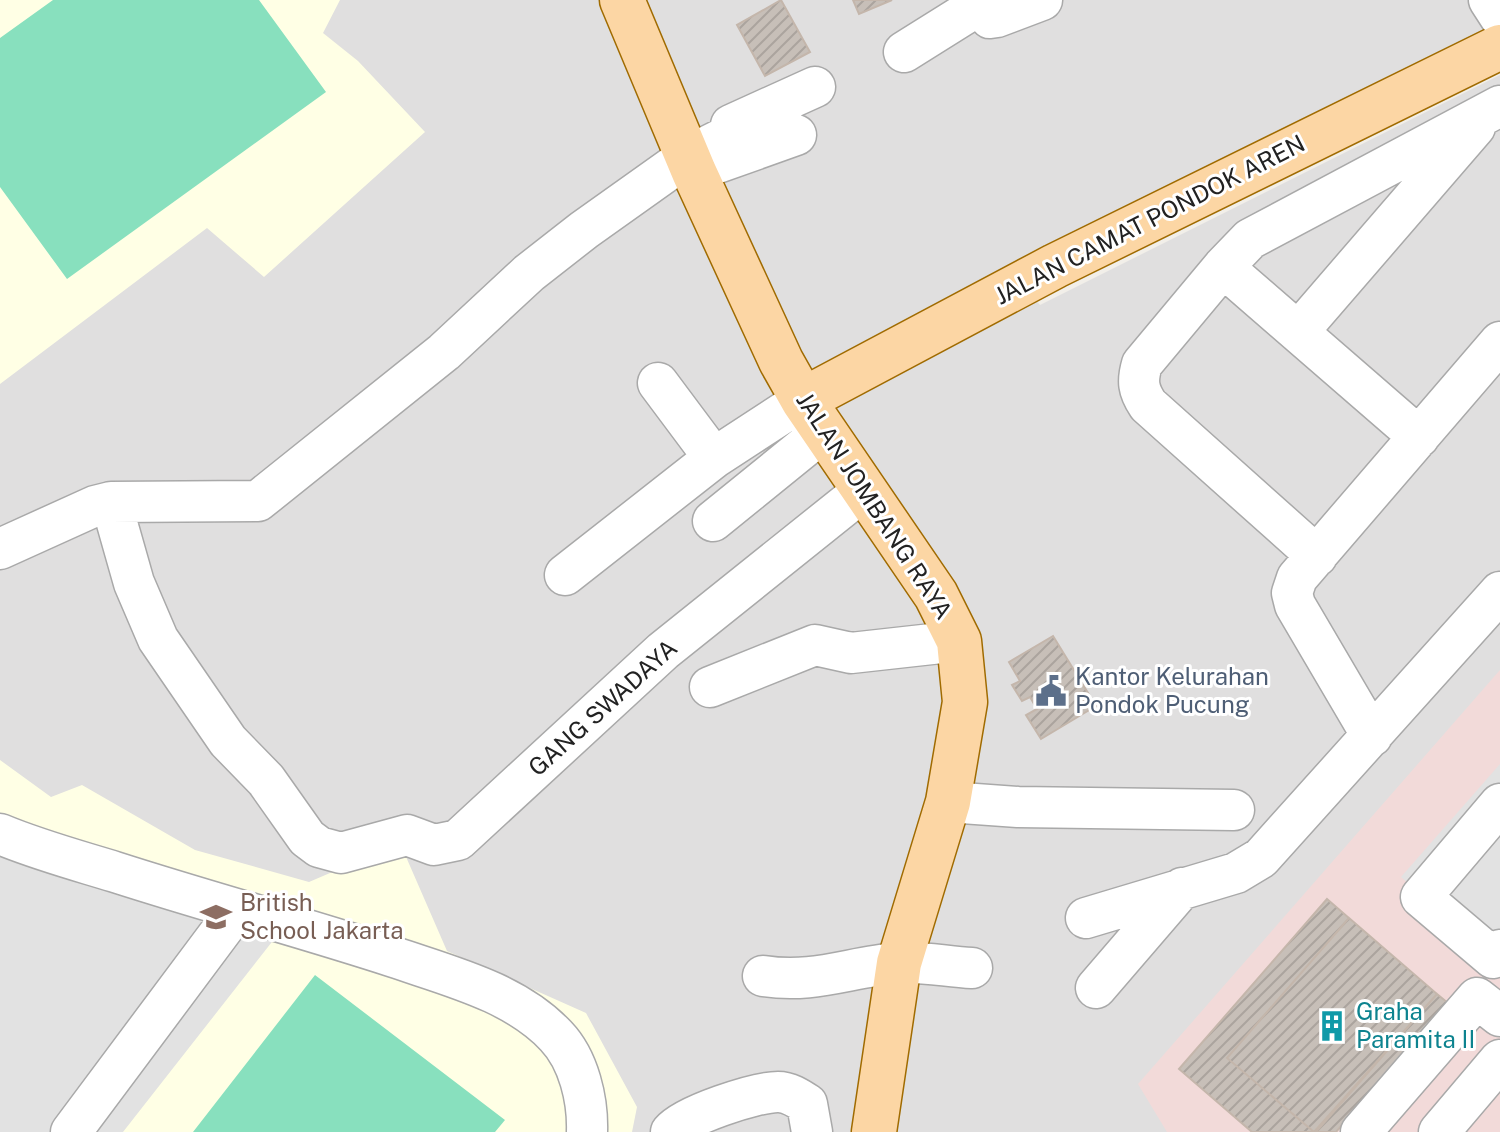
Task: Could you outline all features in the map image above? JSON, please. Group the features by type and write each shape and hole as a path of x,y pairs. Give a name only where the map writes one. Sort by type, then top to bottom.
{"main road":[{"name":"JALAN JOMBANG RAYA","path":"622,0 691,164 781,361 936,595 959,641 965,702 948,802 899,963 874,1132"},
{"name":"JALAN CAMAT PONDOK AREN","path":"814,415 1055,266 1500,47"}],"street":[{"path":"904,52 979,5 990,18 1042,0"},
{"path":"1489,0 1500,17"},
{"path":"0,549 111,502 258,501 444,352 529,273 734,133 731,125 815,87"},
{"path":"1317,556 1148,405 1140,393 1138,378 1142,364 1250,239 1496,107"},
{"path":"1298,332 1496,107"},
{"path":"691,164 796,135"},
{"path":"1223,267 1419,437"},
{"path":"1372,736 1295,605 1292,593 1297,578 1500,342"},
{"path":"658,383 714,458"},
{"path":"565,575 714,458 814,415"},
{"path":"713,521 814,415"},
{"name":"GANG SWADAYA","path":"111,502 134,583 158,639 228,741 266,780 307,838 319,847 341,853 407,835 434,845 458,840 663,651 864,490"},
{"path":"1086,918 1236,873 1261,858 1500,592"},
{"path":"710,687 815,645 851,653 959,641"},
{"path":"948,802 1018,807 1234,810"},
{"path":"1361,1132 1488,1007 1489,948 1421,897 1500,804"},
{"path":"4,843 236,911 300,926 475,984 533,1015 558,1038 577,1067 588,1114 587,1132"},
{"path":"1096,988 1182,888"},
{"path":"71,1132 236,911"},
{"path":"763,976 788,980 827,978 899,963 972,968"},
{"path":"1439,1132 1500,1060"},
{"path":"671,1132 678,1123 697,1113 777,1092 795,1096 807,1104 812,1132"}],"shaded area":[{"path":"0,0 1500,0 1500,29 1016,277 1040,305 1500,75 1500,1132 0,1132"},
{"path":"0,0 340,0 323,33 358,61 425,132 264,277 207,228 0,384"},
{"path":"1500,670 1500,1132 1167,1132 1138,1084"},
{"name":"British School Jakarta","path":"0,760 51,797 82,785 195,850 309,882 400,843 447,951 586,1013 637,1107 632,1132 0,1132"},
{"path":"1500,764 1500,959 1498,961 1401,877"},
{"path":"0,847 275,938 123,1132 0,1132"}],"green space":[{"path":"53,0 259,0 326,92 67,279 0,187 0,38"},
{"path":"315,975 505,1120 495,1132 193,1132"}],"building":[{"path":"781,0 810,52 765,76 737,25"},
{"path":"853,0 892,0 859,14"},
{"name":"Kantor Kelurahan Pondok Pucung","path":"1053,636 1096,706 1041,739 1026,715 1037,709 1030,697 1022,701 1012,685 1020,681 1009,662"},
{"path":"1327,899 1349,918 1227,1058 1314,1132 1252,1132 1179,1069"},
{"name":"Graha Paramita II","path":"1349,918 1437,994 1314,1132 1227,1058"},
{"path":"1437,994 1448,1003 1336,1132 1316,1132"}],"place":[{"name":"Kantor Kelurahan Pondok Pucung","path":"1051,691"},
{"name":"British School Jakarta","path":"216,917"},
{"name":"Graha Paramita II","path":"1332,1026"}]}
